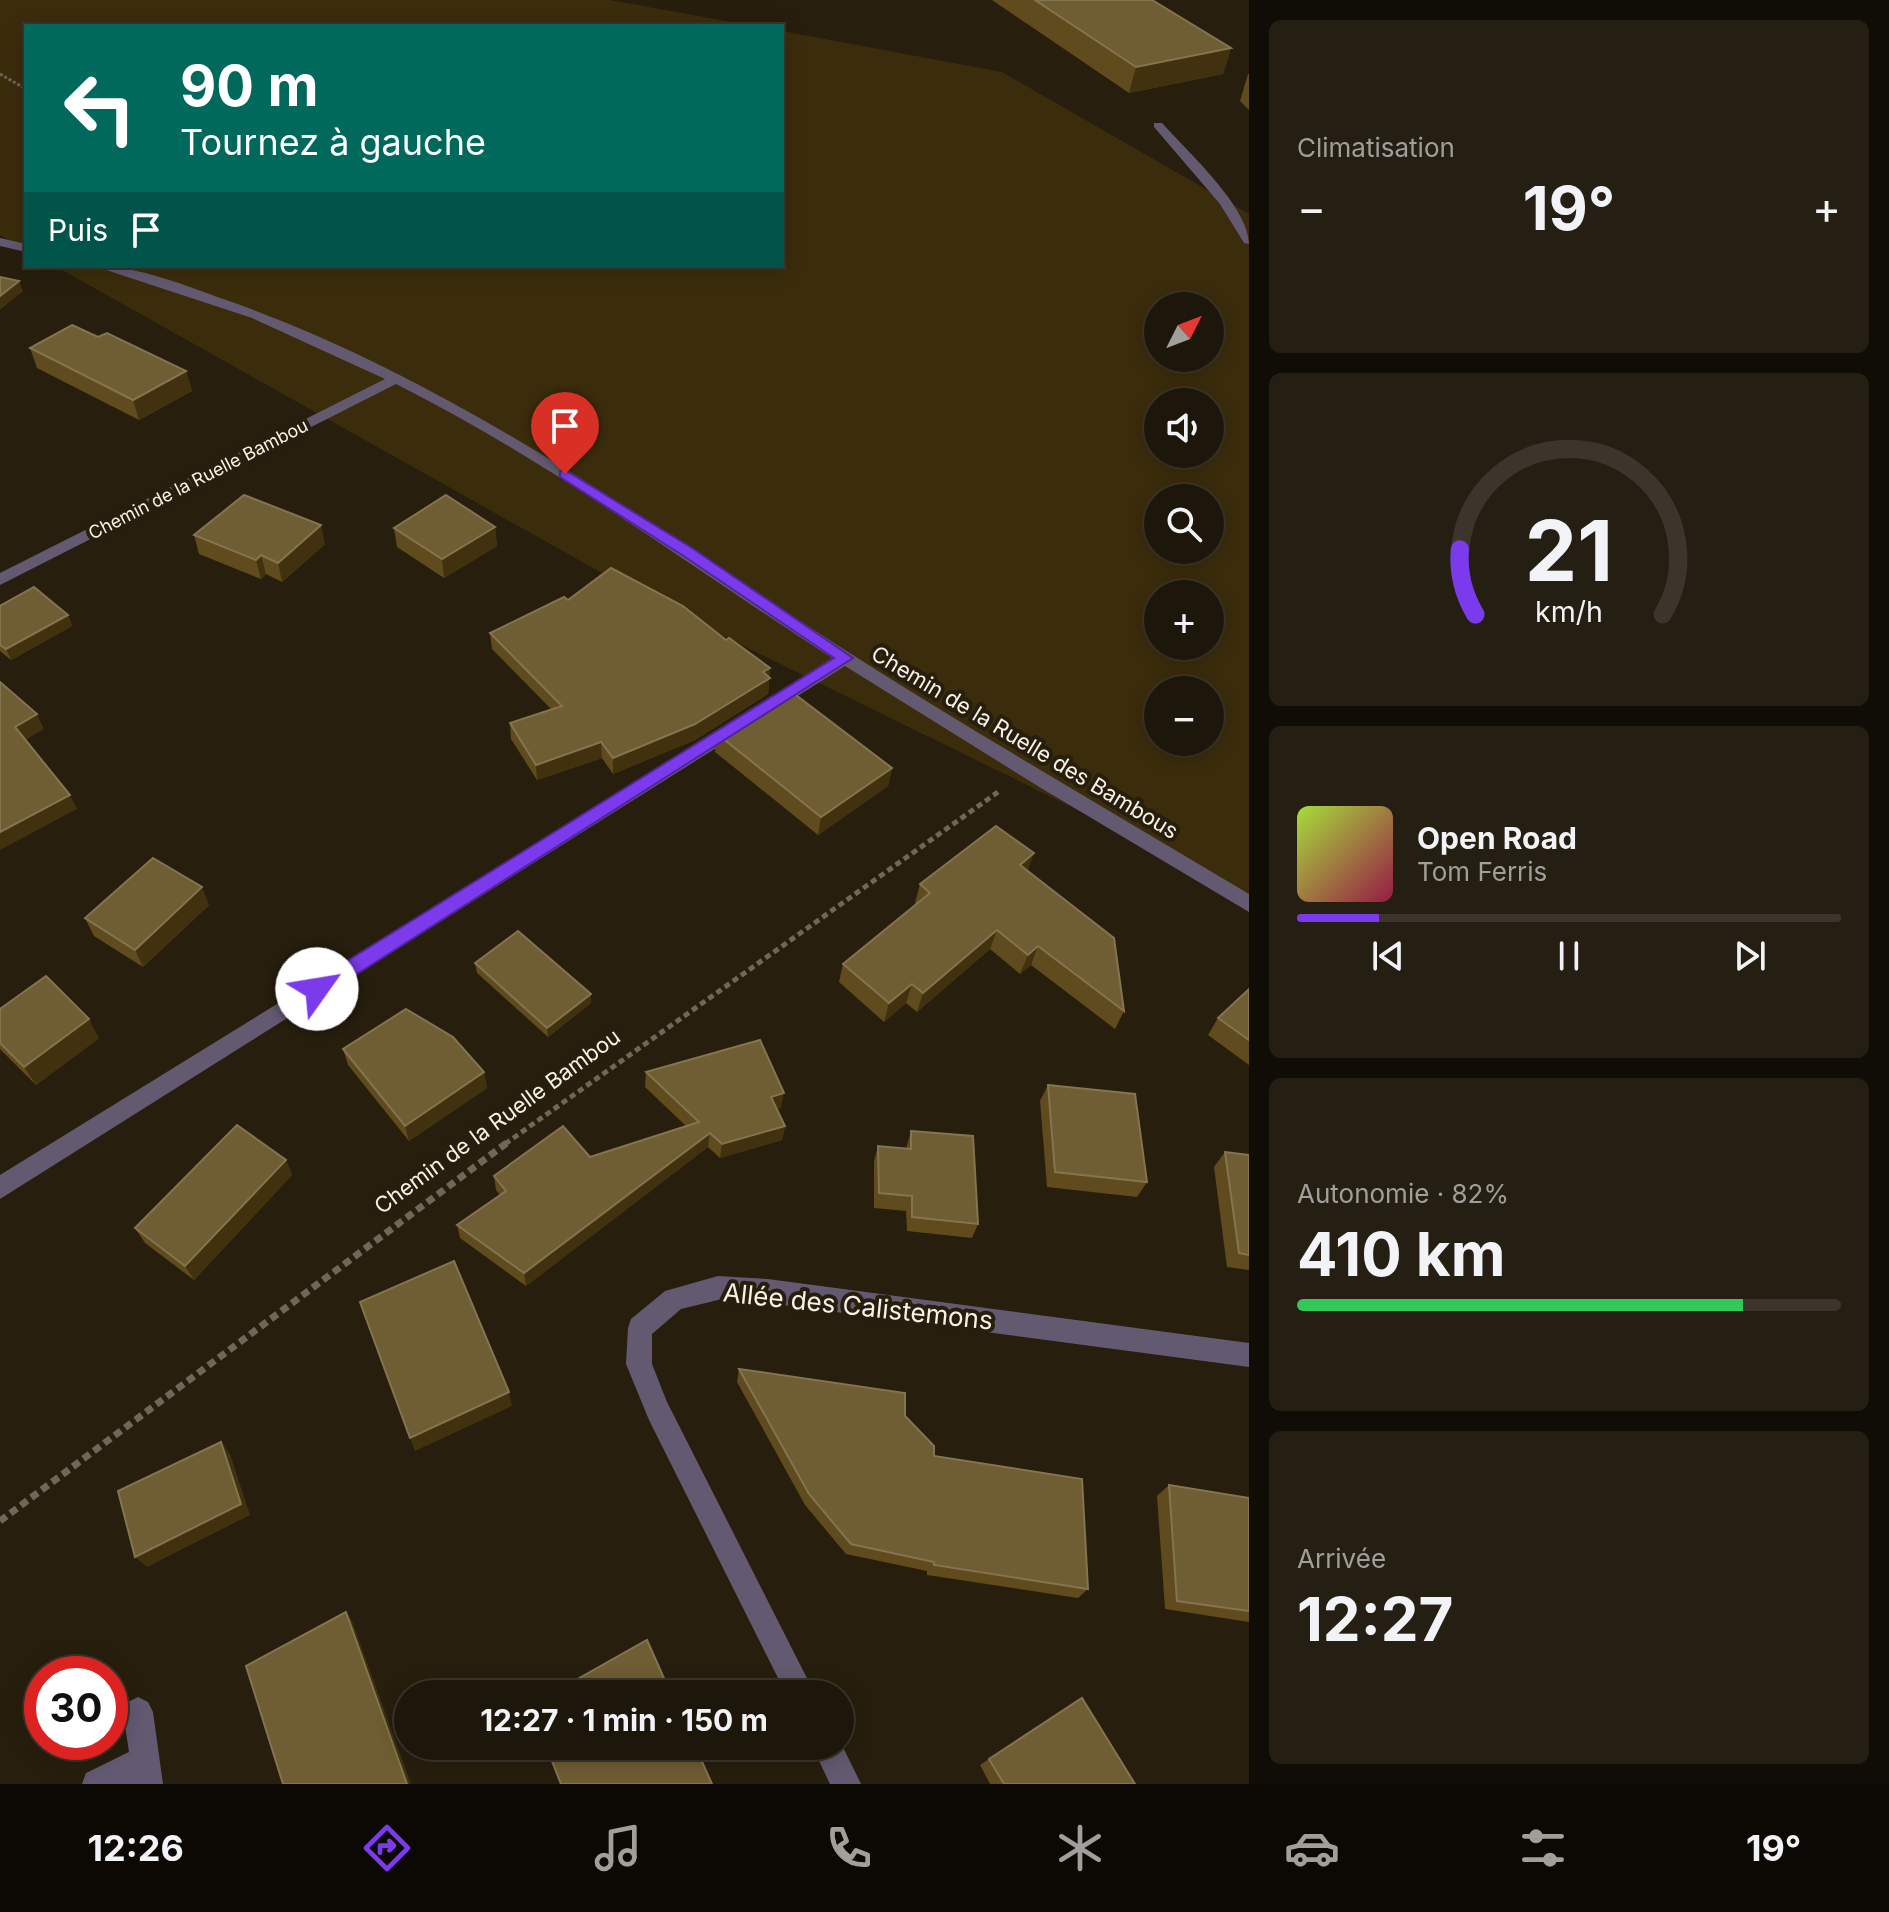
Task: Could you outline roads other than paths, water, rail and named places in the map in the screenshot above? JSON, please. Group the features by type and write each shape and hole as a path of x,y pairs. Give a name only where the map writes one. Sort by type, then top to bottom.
{"street":[{"path":"1158,125 1225,202 1249,240"},
{"path":"0,242 24,248"},
{"name":"Chemin de la Ruelle des Bambous","path":"109,268 167,282 275,324 395,379 529,452 687,551 845,658 1249,904"},
{"name":"Chemin de la Ruelle Bambou","path":"0,580 395,379"},
{"path":"0,1188 845,658"},
{"name":"Allée des Calistemons","path":"794,1680 658,1411 639,1364 640,1328 674,1299 718,1288 768,1291 1249,1355"},
{"path":"97,1784 147,1772 138,1712"},
{"path":"834,1760 846,1784"}]}
